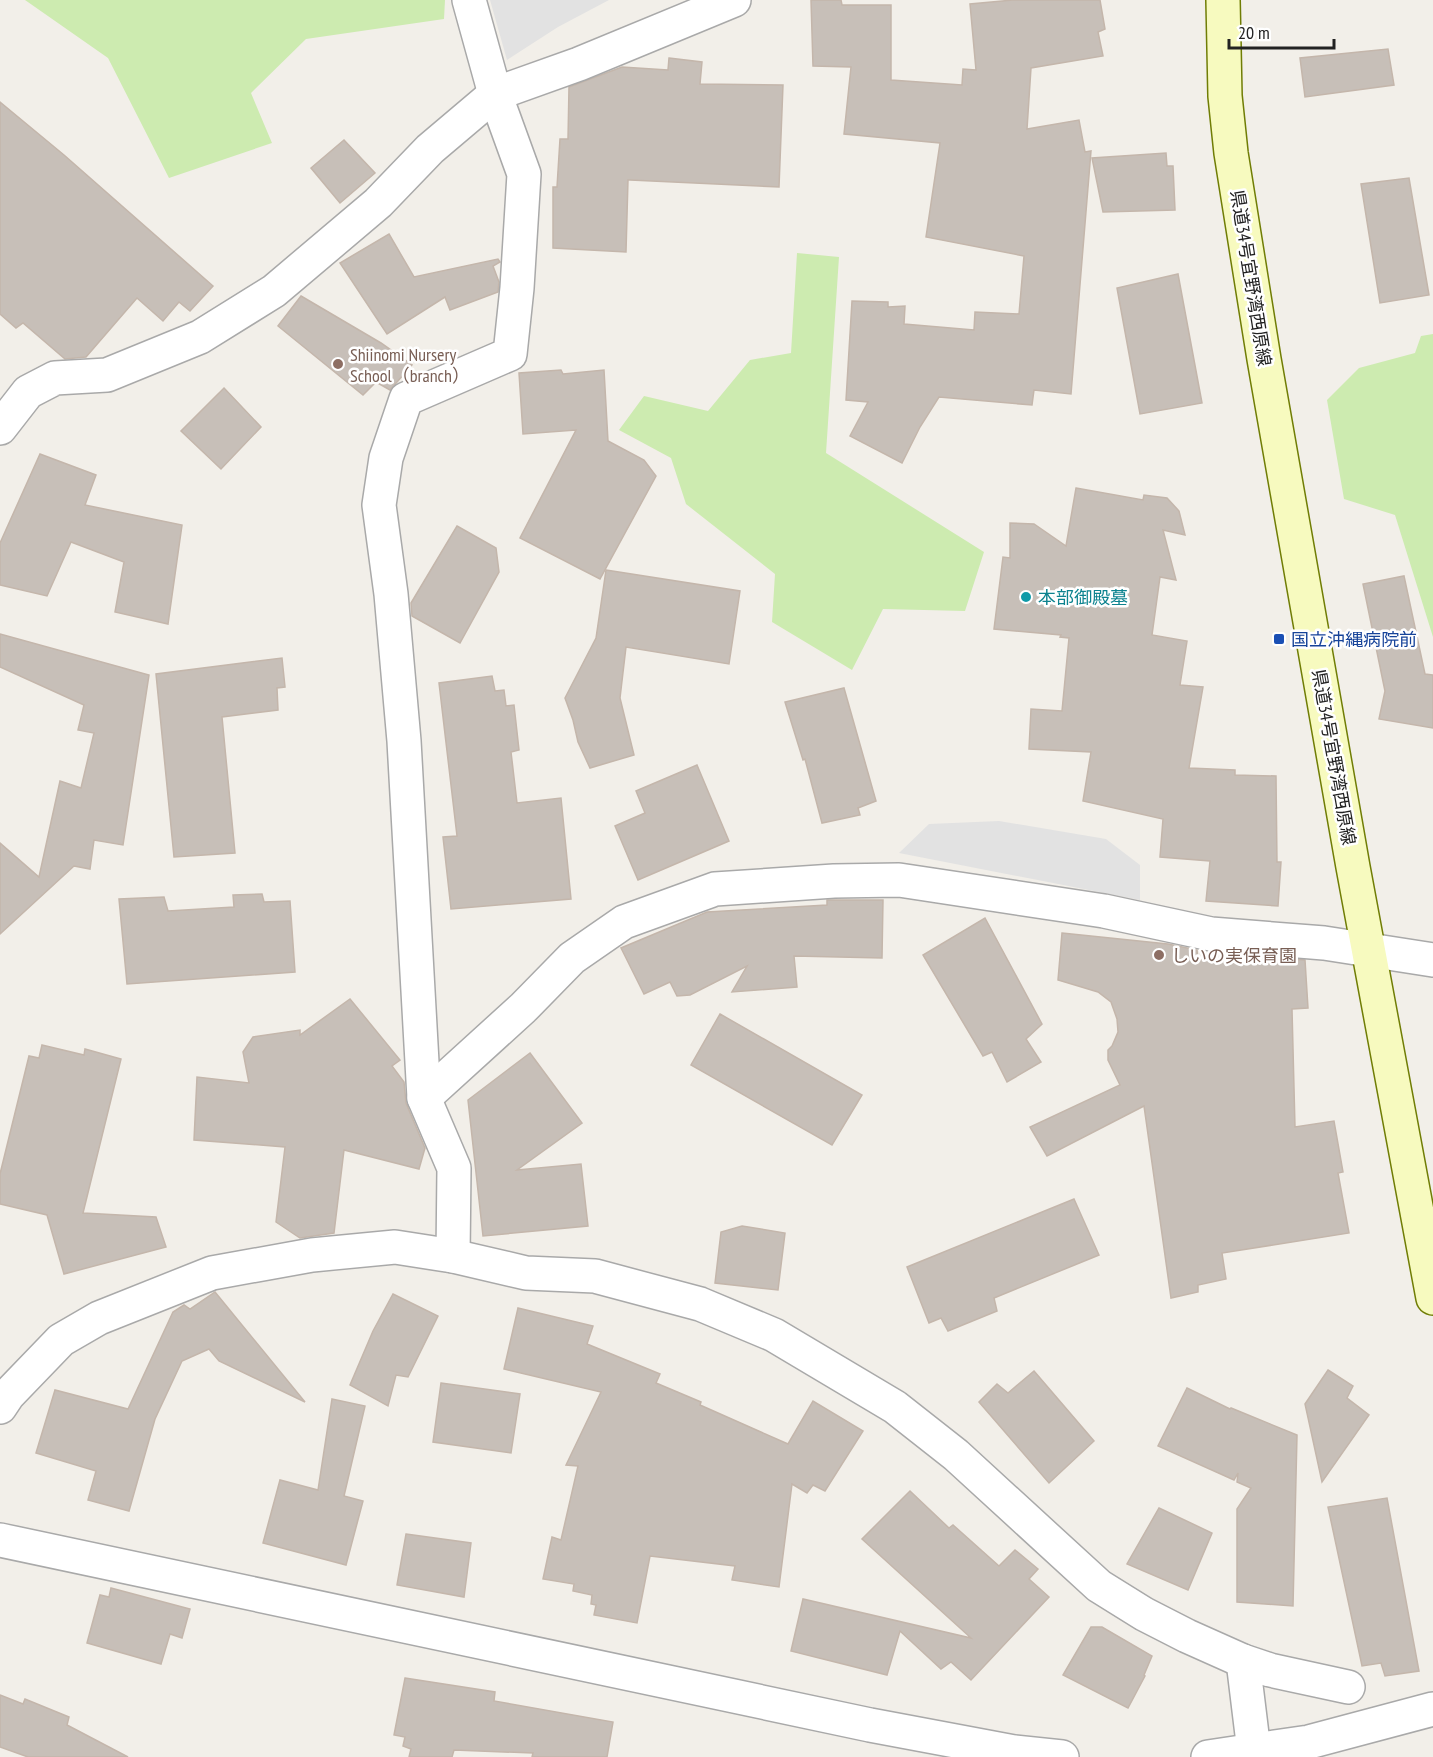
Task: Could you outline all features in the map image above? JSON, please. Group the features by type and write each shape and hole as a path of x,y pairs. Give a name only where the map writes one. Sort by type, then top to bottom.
{"main road":[{"name":"県道34号宜野湾西原線","path":"1223,0 1225,96 1231,153 1266,370 1433,1298"}],"street":[{"path":"453,1256 454,1168 424,1098 404,741 391,594 379,505 386,458 406,399 510,354 518,277 524,174 495,94 469,0"},
{"path":"1,424 28,392 55,378 107,375 200,337 274,291 378,203 430,149 495,94 579,64 734,0"},
{"path":"424,1098 523,1008 572,958 624,922 715,889 834,881 899,880 1104,911 1211,933 1324,943 1433,960"},
{"path":"0,1407 8,1395 61,1340 99,1318 212,1273 312,1255 395,1247 453,1256 526,1273 595,1276 700,1304 774,1335 895,1407 956,1455 1099,1586 1161,1623 1242,1661 1270,1670 1348,1687"},
{"path":"0,1540 870,1725 1014,1752 1062,1757"},
{"path":"1242,1661 1254,1752"},
{"path":"1208,1757 1254,1752 1309,1742 1433,1710"}],"green space":[{"path":"25,0 445,0 444,19 306,39 251,93 272,143 169,178 108,58"},
{"path":"797,253 839,257 826,453 984,552 965,611 883,609 852,670 772,622 775,574 686,504 671,458 619,430 644,396 708,411 750,360 791,353"},
{"path":"1433,334 1433,637 1395,515 1344,499 1327,400 1359,368 1415,353 1421,336"}],"shaded area":[{"path":"490,0 609,0 558,27 507,60"},
{"path":"999,821 1106,839 1140,865 1140,900 899,853 929,824"}],"building":[{"path":"811,0 841,0 842,5 891,5 891,80 962,85 963,69 976,70 970,4 1013,0 1100,0 1105,29 1098,32 1103,56 1031,68 1027,129 1079,120 1085,152 1091,151 1071,394 1034,390 1032,405 939,397 920,427 902,463 850,436 868,402 846,400 852,301 888,302 888,307 905,306 904,324 974,330 975,312 1019,314 1024,256 926,237 940,143 844,134 851,67 813,66"},
{"path":"1388,49 1394,85 1305,97 1300,58"},
{"path":"669,58 702,62 700,84 783,85 779,187 628,180 626,252 553,248 553,187 557,187 560,139 568,139 569,87 622,67 668,70"},
{"path":"0,102 213,286 190,311 179,302 163,321 137,298 86,357 65,359 23,323 16,328 0,314"},
{"path":"344,140 375,173 340,203 311,168"},
{"path":"1166,153 1167,166 1173,166 1175,210 1103,212 1092,158"},
{"path":"1409,178 1429,295 1380,303 1361,184"},
{"path":"389,234 414,277 498,259 500,262 493,266 499,282 498,292 450,310 445,297 387,334 340,263"},
{"path":"1178,274 1202,403 1140,414 1117,288"},
{"path":"301,296 381,343 412,365 390,390 376,382 363,395 278,326"},
{"path":"561,370 563,374 604,370 608,441 644,460 656,476 600,579 520,538 576,430 523,434 519,373"},
{"path":"224,388 261,427 221,469 181,431"},
{"path":"40,454 96,475 85,505 182,525 168,624 115,612 124,562 71,542 47,596 0,585 0,543"},
{"path":"1076,488 1143,500 1144,495 1167,498 1179,511 1185,535 1163,530 1176,580 1160,577 1152,635 1187,641 1180,685 1203,687 1189,768 1235,770 1235,775 1276,776 1277,862 1281,862 1278,906 1206,901 1210,861 1160,857 1163,819 1083,801 1091,752 1029,749 1031,709 1062,711 1069,638 1060,637 1061,635 994,629 1003,557 1010,558 1010,523 1034,524 1066,546"},
{"path":"457,526 496,548 499,572 460,643 412,616 411,603"},
{"path":"606,570 740,591 729,664 626,647 620,698 634,755 590,768 578,742 565,698 596,638"},
{"path":"1404,576 1425,674 1433,675 1433,728 1379,719 1385,691 1363,584"},
{"path":"0,634 149,675 123,845 94,840 90,869 74,866 0,934 0,843 39,877 60,781 81,788 94,733 78,730 84,705 0,667"},
{"path":"282,658 285,687 277,688 278,710 222,717 235,853 174,857 156,674"},
{"path":"492,676 495,691 504,690 506,706 514,705 519,750 511,752 517,803 561,798 571,899 451,909 443,837 457,836 439,683"},
{"path":"844,688 876,801 858,808 860,815 822,823 805,759 803,760 785,702"},
{"path":"697,765 729,841 638,880 615,826 645,813 636,791"},
{"path":"262,894 264,902 290,901 295,972 127,984 119,899 164,897 168,911 234,907 233,895"},
{"path":"827,900 883,900 882,958 794,956 797,987 732,992 747,966 690,995 677,996 670,982 644,994 621,948 707,912 827,905"},
{"path":"985,918 1042,1024 1026,1039 1041,1062 1007,1082 992,1052 983,1056 923,955"},
{"path":"1062,933 1168,944 1197,950 1198,960 1262,957 1305,960 1308,1008 1292,1009 1295,1127 1334,1121 1343,1172 1338,1173 1349,1233 1222,1253 1226,1279 1198,1285 1198,1292 1171,1298 1144,1106 1047,1156 1030,1127 1120,1085 1108,1060 1108,1050 1118,1032 1117,1019 1111,1002 1098,992 1058,980"},
{"path":"350,999 400,1060 392,1066 404,1082 406,1103 425,1148 419,1169 344,1150 334,1233 300,1238 276,1222 285,1147 194,1140 197,1077 249,1083 243,1052 253,1037 300,1030 300,1035"},
{"path":"720,1014 862,1095 832,1145 691,1065"},
{"path":"42,1045 84,1055 85,1049 121,1059 83,1213 156,1217 166,1247 64,1274 47,1215 0,1204 0,1174 29,1056 39,1058"},
{"path":"530,1053 582,1123 517,1170 581,1164 588,1226 483,1236 468,1100"},
{"path":"1074,1199 1099,1255 994,1298 997,1311 948,1331 941,1318 929,1323 907,1267"},
{"path":"742,1226 785,1233 778,1290 715,1283 721,1232"},
{"path":"215,1292 305,1402 219,1361 209,1349 182,1361 155,1419 129,1511 88,1500 96,1471 36,1453 55,1390 128,1409 173,1312 184,1305 190,1309"},
{"path":"393,1294 438,1316 408,1377 396,1375 388,1406 350,1385 373,1331"},
{"path":"518,1308 593,1326 587,1344 660,1374 656,1383 788,1444 813,1401 863,1431 825,1491 813,1485 807,1493 792,1484 779,1587 732,1580 735,1566 650,1556 637,1623 594,1615 596,1605 591,1604 592,1595 573,1591 574,1584 543,1579 552,1537 561,1540 578,1466 566,1465 601,1392 504,1369"},
{"path":"1328,1370 1353,1386 1347,1398 1369,1415 1322,1482 1305,1404"},
{"path":"1034,1371 1094,1441 1049,1483 979,1402 997,1384 1008,1393"},
{"path":"441,1383 520,1394 511,1453 433,1442"},
{"path":"1187,1388 1230,1409 1297,1435 1293,1606 1237,1602 1237,1509 1251,1488 1237,1482 1238,1473 1234,1480 1158,1446"},
{"path":"332,1399 365,1406 344,1496 363,1501 346,1565 263,1543 280,1480 318,1490"},
{"path":"910,1491 949,1528 953,1525 999,1566 1015,1550 1038,1569 1029,1579 1049,1597 971,1680 951,1662 941,1669 900,1631 887,1675 791,1651 803,1599 971,1638 862,1539"},
{"path":"1387,1498 1419,1671 1385,1676 1381,1663 1362,1666 1328,1507"},
{"path":"1159,1508 1212,1533 1188,1590 1127,1564"},
{"path":"406,1534 471,1543 464,1597 397,1585"},
{"path":"111,1588 190,1609 182,1638 170,1634 161,1664 87,1643 100,1595 109,1597"},
{"path":"1091,1627 1102,1627 1152,1656 1145,1676 1128,1708 1063,1675"},
{"path":"405,1678 495,1692 494,1701 613,1722 607,1757 532,1757 533,1753 454,1750 452,1757 409,1757 411,1749 403,1746 405,1737 394,1735"},
{"path":"0,1695 23,1704 25,1699 69,1717 67,1725 128,1757 28,1757 0,1747"}],"place":[{"name":"Shiinomi Nursery School（branch）","path":"338,364"},
{"name":"本部御殿墓","path":"1026,597"},
{"name":"国立沖縄病院前","path":"1279,639"},
{"name":"しいの実保育園","path":"1159,955"}]}
